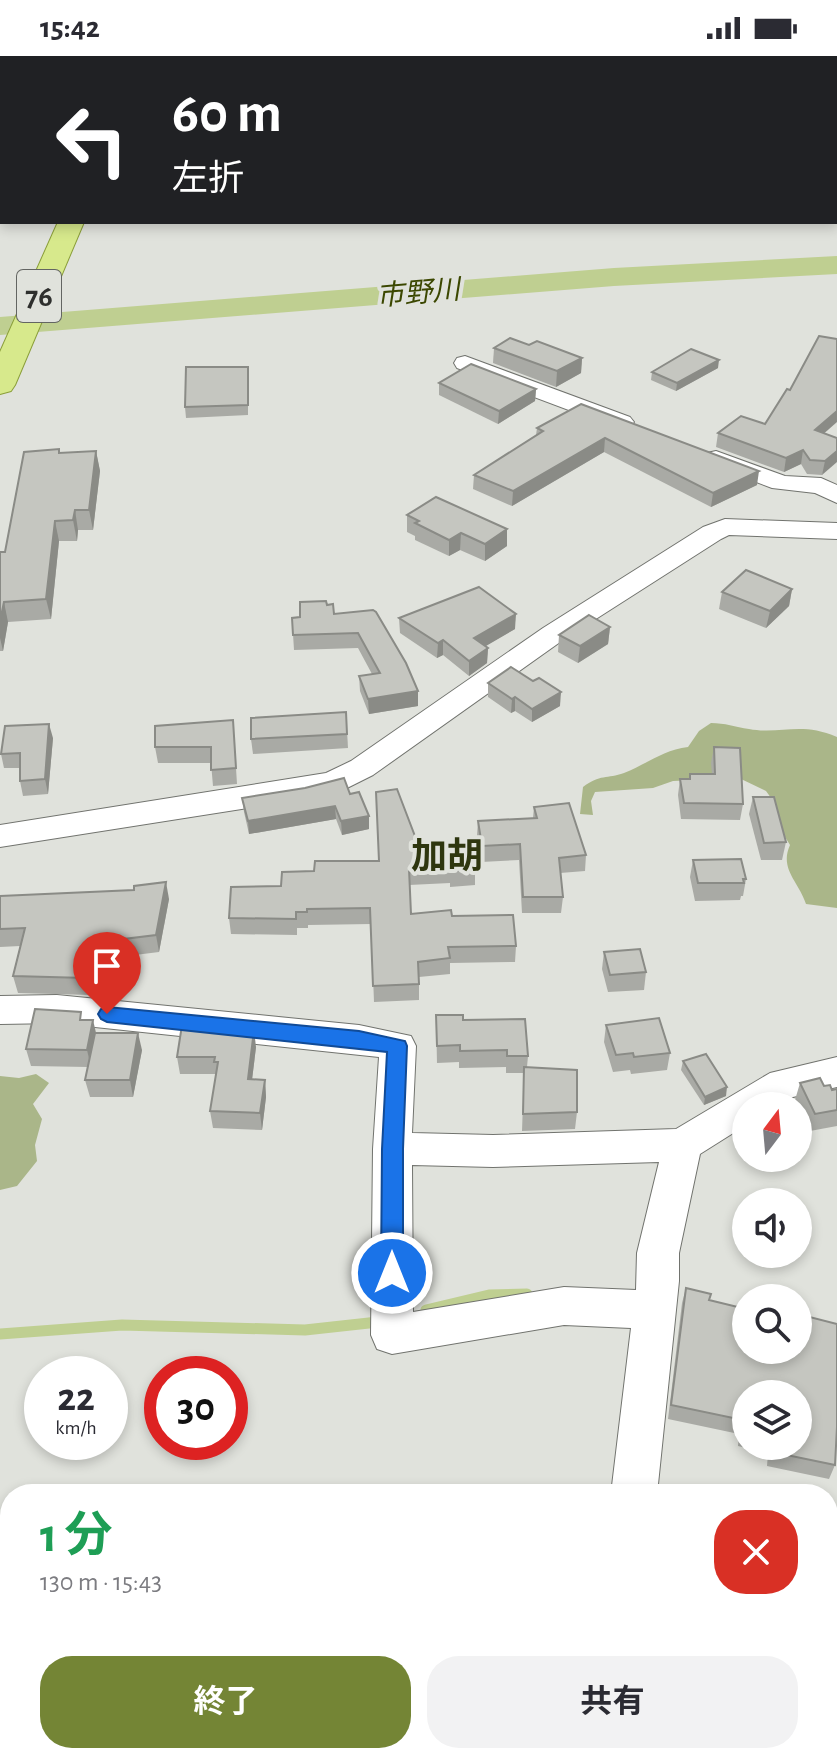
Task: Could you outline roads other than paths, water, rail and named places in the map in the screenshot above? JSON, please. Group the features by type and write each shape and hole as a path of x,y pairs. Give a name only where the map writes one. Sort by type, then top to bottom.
{"main road":[{"name":"76","path":"3,377 70,224"}],"street":[{"path":"465,363 650,432"},
{"path":"694,449 781,483 832,484"},
{"path":"0,836 276,794 336,781 409,737 553,634 671,556 725,527 781,483"},
{"path":"725,527 837,531"},
{"path":"0,1010 57,1009 359,1039 398,1046 392,1149 392,1335 564,1306 655,1310"},
{"path":"770,1092 783,1084 837,1072"},
{"path":"392,1149 493,1151 682,1145 732,1115"},
{"path":"635,1484 655,1310 658,1253 682,1145"}],"waterway":[{"name":"市野川","path":"0,326 614,277 837,265"},
{"path":"426,1310 489,1295 527,1294"},
{"path":"0,1334 122,1325 305,1330 378,1322"}],"district":[{"name":"加胡","path":"447,855"}]}
